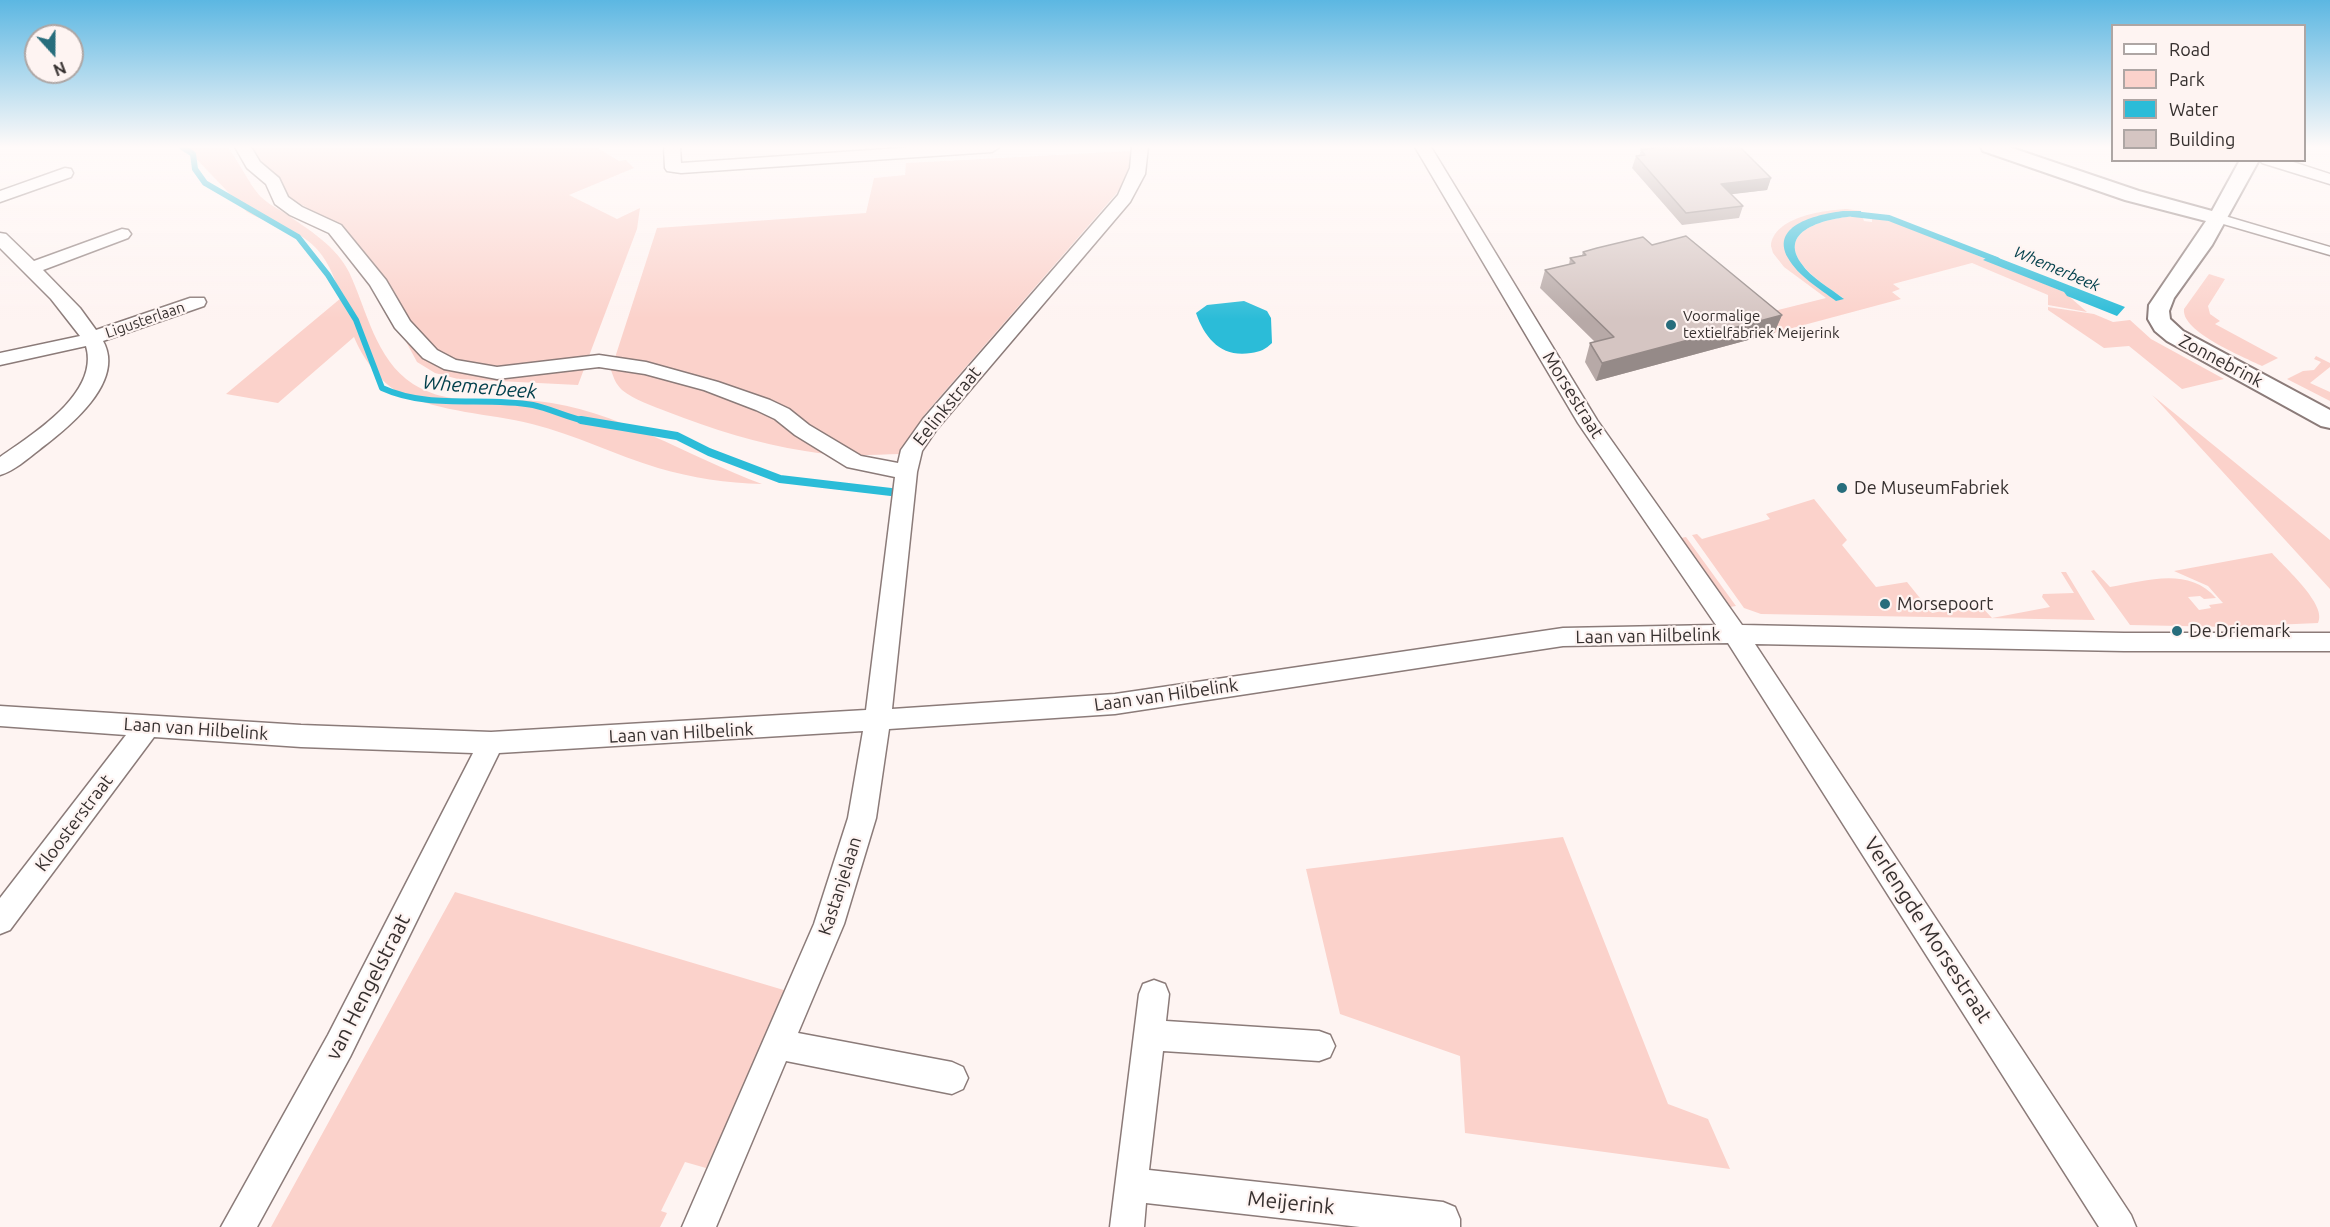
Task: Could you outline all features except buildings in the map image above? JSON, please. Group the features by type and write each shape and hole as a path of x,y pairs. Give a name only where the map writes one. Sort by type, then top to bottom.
{"street":[{"path":"287,204 335,229 379,284 402,324 430,354 451,365 496,373 599,361 646,368 711,386 763,405 782,414 802,430 855,462 906,472"},
{"name":"Eelinkstraat","path":"878,720 906,472 912,450 930,424 1119,204"},
{"name":"Morsestraat","path":"1458,204 1588,423 1736,634"},
{"path":"2164,204 2330,250"},
{"path":"2218,219 2226,204"},
{"name":"Zonnebrink","path":"2218,219 2162,302 2158,310 2158,318 2162,325 2175,336 2330,420"},
{"path":"32,268 122,234"},
{"name":"Ligusterlaan","path":"0,239 32,268 93,338 99,358 95,377 81,401 53,428 0,468"},
{"name":"Ligusterlaan","path":"0,359 54,350 197,302"},
{"name":"Laan van Hilbelink","path":"0,716 301,736 491,743 1115,704 1563,637 1736,634 2124,642 2330,642"},
{"name":"Verlengde Morsestraat","path":"1736,634 2120,1227"},
{"name":"Kastanjelaan","path":"699,1227 829,924 862,818 878,720"},
{"name":"Kloosterstraat","path":"0,921 148,725"},
{"name":"van Hengelstraat","path":"238,1227 339,1046 491,743"},
{"path":"1127,1227 1154,994"},
{"path":"1148,1035 1319,1046"},
{"path":"779,1045 952,1078"},
{"name":"Meijerink","path":"1131,1185 1443,1219 1443,1227"}],"green space":[{"path":"240,204 269,204 312,232 330,247 349,272 381,348 400,374 413,384 442,396 458,399 537,401 595,414 651,435 762,484 710,479 671,472 548,429 416,400 393,389 379,376 367,361 354,337 278,403 226,394 341,298 330,268 312,245 294,232 247,212"},
{"path":"301,204 588,204 617,219 640,208 637,229 578,385 458,379 435,373 417,362 396,323 330,222"},
{"path":"868,204 1107,204 925,414 901,454 817,453 753,440 644,403 618,386 611,370 657,228 866,213"},
{"path":"1847,209 1861,211 1843,211 1790,229 1798,271 1836,301 1843,298 1815,278 1801,263 1795,250 1796,240 1803,232 1826,221 1862,216 1864,221 1872,222 1872,218 1900,223 2064,292 2087,312 2048,305 2048,295 1972,263 1893,284 1900,289 1892,292 1901,299 1774,333 1754,316 1826,298 1784,267 1773,253 1771,246 1774,236 1780,228 1801,217"},
{"path":"2209,274 2225,279 2208,306 2210,314 2220,321 2215,324 2278,358 2262,366 2215,343 2192,326 2186,318 2184,309"},
{"path":"2048,307 2094,314 2113,322 2130,320 2151,339 2224,379 2182,389 2129,346 2104,348 2048,310"},
{"path":"2316,356 2330,363 2330,367 2310,383 2330,392 2330,401 2287,379 2303,371 2314,370 2321,362 2314,359"},
{"path":"2152,395 2330,540 2330,589 2156,399"},
{"path":"1814,499 1847,540 1842,545 1876,587 1907,582 1932,613 1979,604 1992,618 2050,607 2042,597 2043,594 2074,593 2061,572 2066,572 2095,620 1761,614 1744,608 1692,535 1697,534 1702,539 1770,519 1766,514"},
{"path":"1686,537 1736,606 1730,607 1681,538"},
{"path":"2272,553 2317,606 2318,623 2228,627 2130,625 2091,571 2094,570 2110,587 2166,578 2193,582 2205,588 2216,598 2188,597 2199,610 2211,608 2209,605 2223,603 2208,586 2174,571"},
{"path":"1563,837 1668,1104 1708,1119 1730,1169 1465,1133 1460,1056 1340,1014 1306,869"},
{"path":"455,892 787,991 706,1168 685,1162 661,1211 667,1213 660,1227 271,1227"}],"water":[{"path":"1843,211 1861,211 1862,216 1839,218 1813,226 1796,240 1795,250 1801,263 1810,273 1844,299 1836,301 1797,271 1788,258 1784,246 1785,237 1800,223 1810,218"},
{"path":"1991,255 2125,307 2117,316 1983,260"},
{"path":"1244,301 1267,311 1271,318 1272,343 1257,352 1231,353 1216,345 1204,331 1196,313 1207,305"}],"waterway":[{"name":"Whemerbeek","path":"242,204 298,237 328,275 356,320 382,388 419,399 533,405 590,422"},
{"name":"Whemerbeek","path":"1853,214 1889,218 1997,260"},
{"name":"Whemerbeek","path":"581,420 677,436 709,452 780,479 891,492"}],"place":[{"name":"Voormalige textielfabriek Meijerink","path":"1671,325"},
{"name":"De MuseumFabriek","path":"1842,488"},
{"name":"Morsepoort","path":"1885,604"},
{"name":"De Driemark","path":"2177,631"}]}
